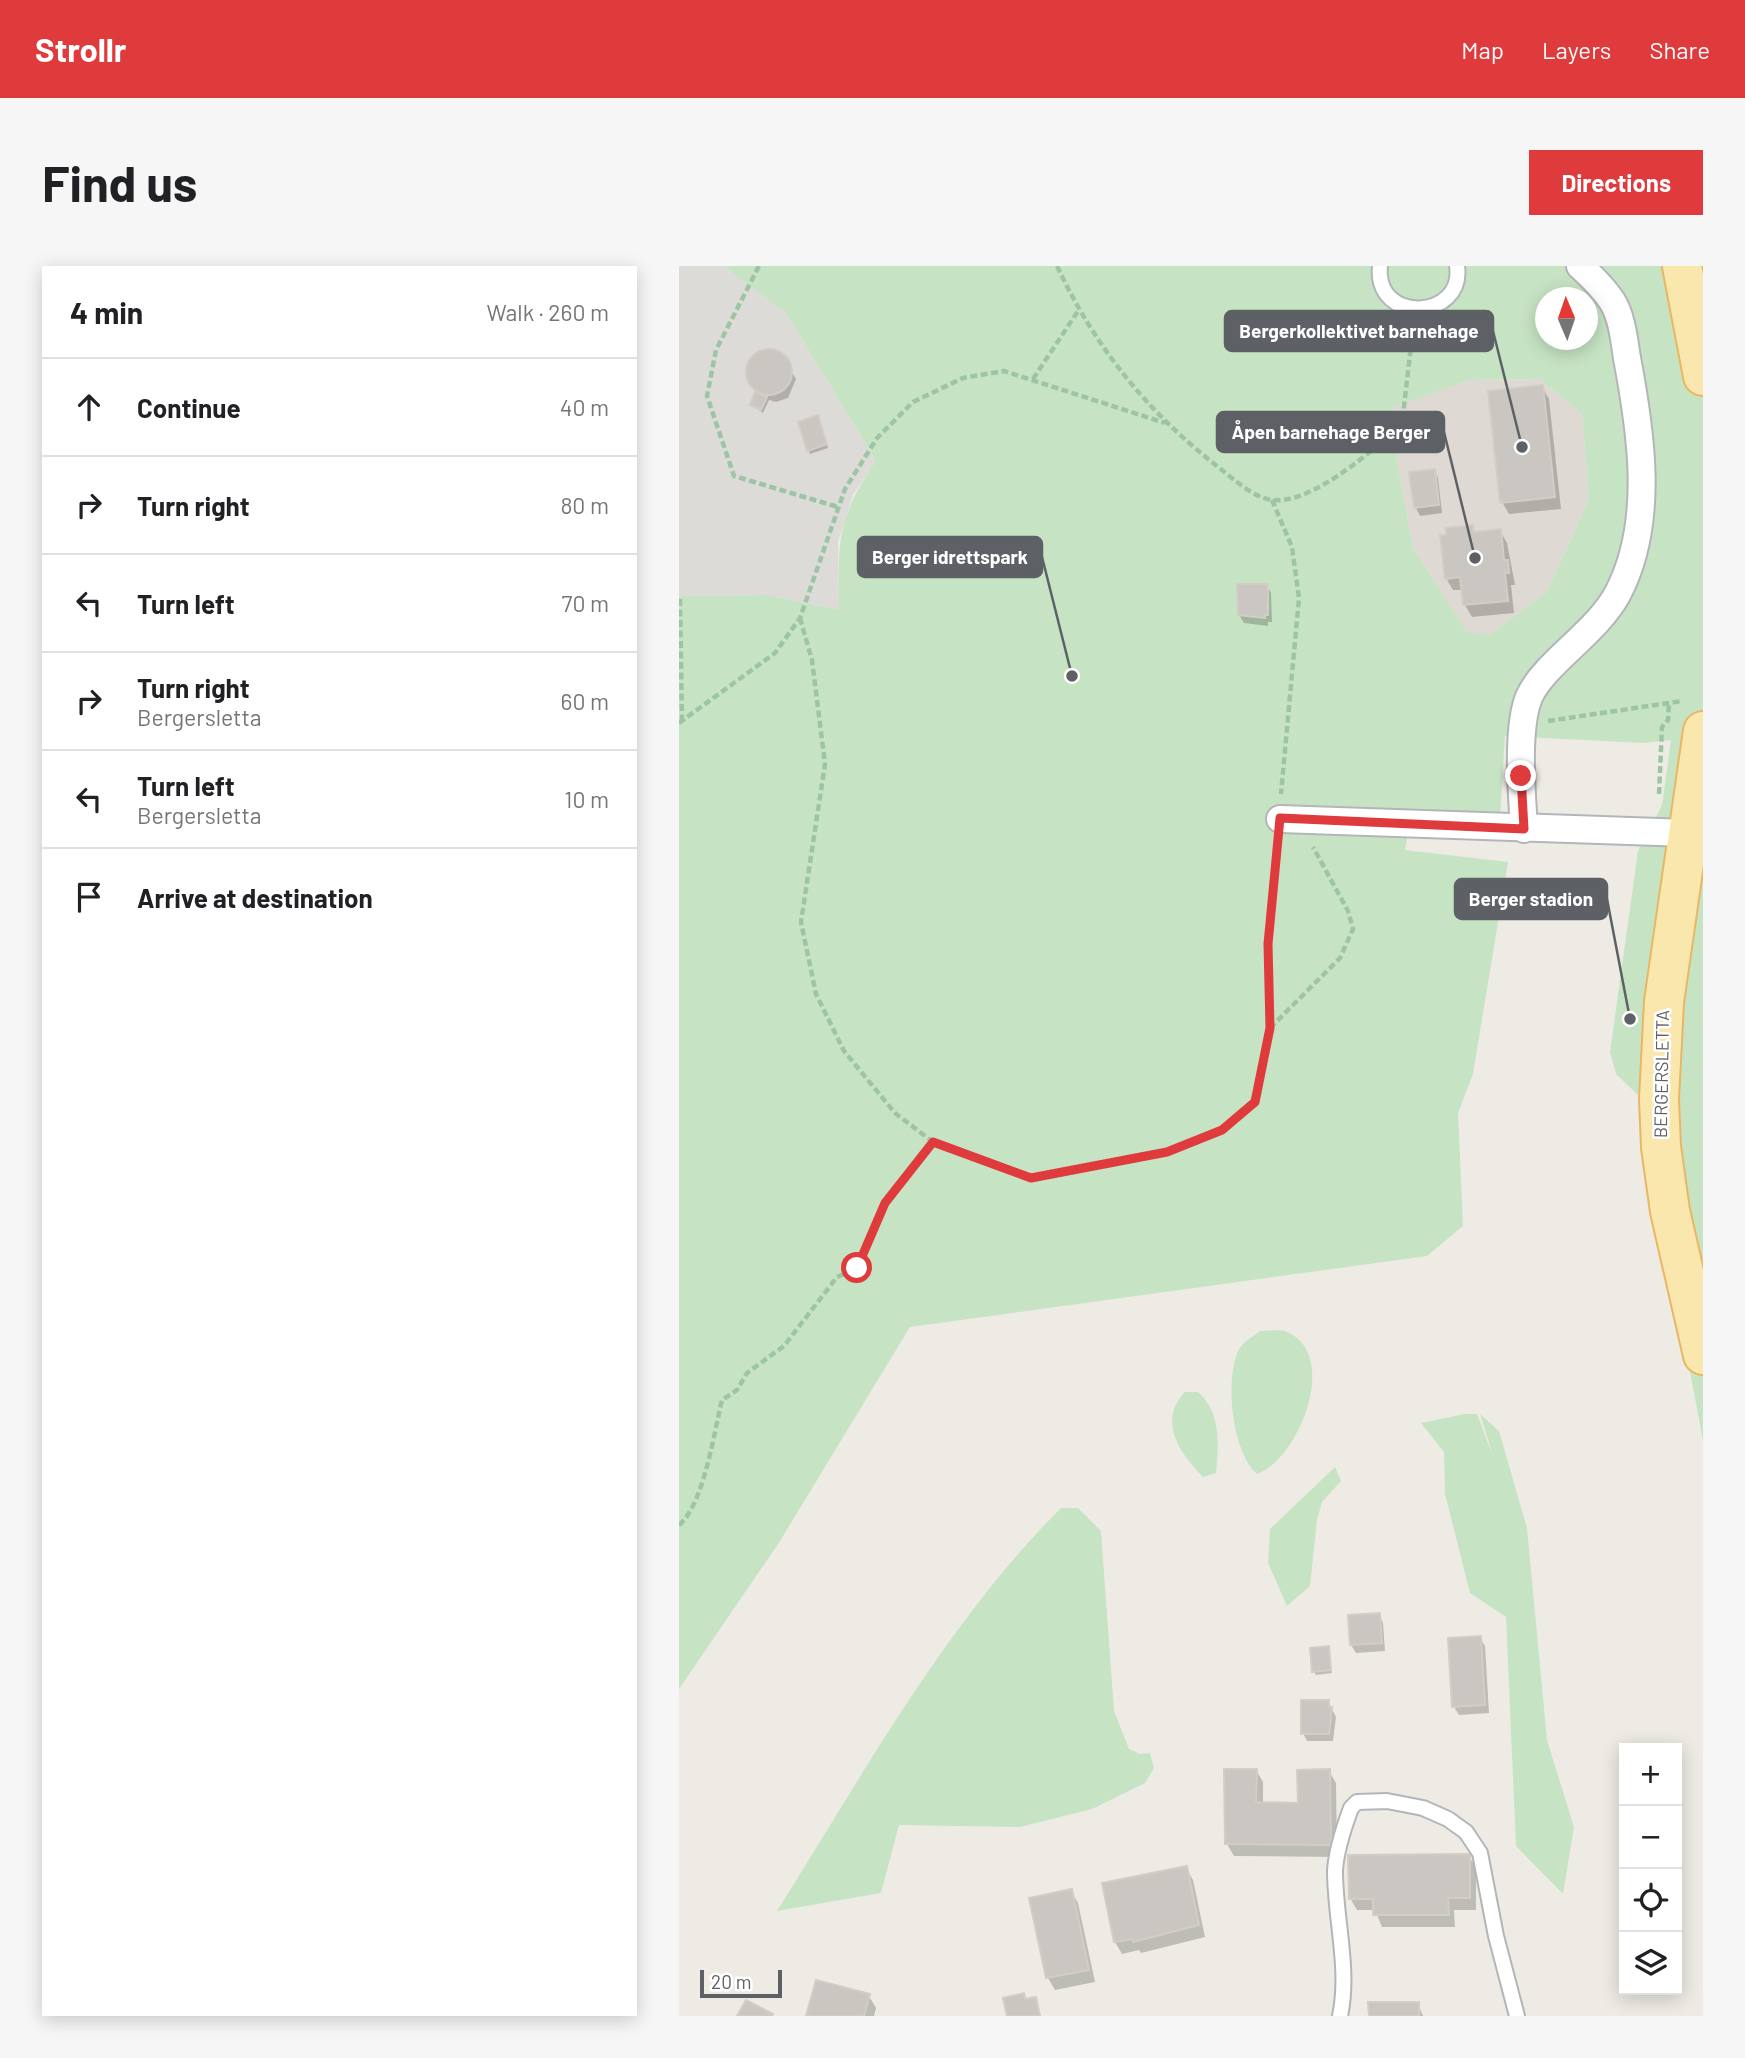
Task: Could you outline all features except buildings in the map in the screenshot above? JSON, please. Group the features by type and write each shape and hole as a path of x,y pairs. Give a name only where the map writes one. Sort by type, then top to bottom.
{"main road":[{"path":"1682,266 1703,376"},
{"name":"BERGERSLETTA","path":"1693,716 1688,833 1664,1002 1659,1099 1661,1147 1670,1211 1703,1355"}],"street":[{"path":"1524,829 1521,776 1524,722 1529,697 1539,680 1592,631 1619,592 1630,563 1639,519 1641,490 1636,405 1621,325 1613,303 1580,266"},
{"path":"1280,818 1524,829 1643,829 1688,833"}],"lane":[{"path":"1380,266 1380,284 1387,295 1397,303 1414,310 1433,307 1443,302 1457,281 1457,266"},
{"path":"1340,2016 1343,2004 1341,1935 1335,1869 1351,1808 1357,1802 1387,1801 1423,1808 1448,1819 1466,1832 1480,1853 1496,1936 1517,2016"}],"path":[{"path":"759,266 716,350 707,396 734,476 838,507"},
{"path":"1057,266 1078,311 1106,355 1165,423 1247,489 1272,500 1308,492 1364,459 1402,424 1414,310"},
{"path":"1033,379 1078,311"},
{"path":"680,721 764,664 800,618 838,507 877,438 913,402 963,378 996,371 1033,379 1165,423"},
{"path":"800,618 812,660 825,764 801,922 816,994 844,1051 895,1113 933,1142 1031,1178 1167,1152 1222,1130 1255,1102 1270,1028 1268,944 1280,818 1284,740 1293,676 1299,598 1292,547 1272,500"},
{"path":"680,599 680,721"},
{"path":"1643,829 1644,816 1655,812 1659,794 1662,727 1668,720 1669,704"},
{"path":"1524,722 1669,704 1693,716"},
{"path":"1270,1028 1340,958 1353,929 1348,911 1309,839"},
{"path":"679,1525 687,1518 705,1469 722,1400 737,1390 747,1373 784,1346 837,1277 857,1268 885,1203 933,1142"}],"shaded area":[{"path":"679,266 723,266 786,313 876,461 853,495 838,542 839,610 767,595 679,596"},
{"path":"1540,379 1582,414 1589,499 1547,592 1489,635 1467,633 1413,548 1398,465 1393,406 1470,380"}],"green space":[{"path":"723,266 1703,266 1703,1441 1638,1095 1616,1074 1610,1052 1638,851 1662,805 1671,740 1643,743 1505,736 1500,820 1412,813 1405,850 1508,862 1473,1074 1458,1113 1463,1226 1427,1256 910,1327 780,1541 679,1689 679,596 767,595 839,610 842,532 853,499 876,461 786,313","holes":["1540,379 1582,414 1589,499 1547,592 1489,635 1467,632 1413,548 1398,465 1393,407 1470,380"]},
{"path":"1260,1331 1284,1331 1303,1344 1311,1362 1312,1383 1308,1406 1287,1449 1272,1465 1257,1474 1248,1464 1236,1433 1232,1378 1239,1349"},
{"path":"1185,1392 1198,1392 1215,1419 1218,1440 1216,1473 1203,1477 1180,1447 1172,1425 1177,1403"},
{"path":"1477,1414 1493,1456 1480,1414 1499,1431 1527,1528 1547,1740 1574,1827 1563,1894 1516,1846 1506,1617 1470,1593 1445,1494 1444,1452 1421,1423"},
{"path":"1335,1467 1341,1481 1322,1502 1317,1520 1310,1586 1287,1606 1268,1563 1270,1529"},
{"path":"1061,1508 1078,1508 1101,1531 1114,1711 1129,1749 1140,1754 1150,1753 1154,1768 1145,1783 1092,1809 1020,1827 899,1825 881,1893 777,1911 908,1701 943,1650 1019,1553"}],"place":[{"name":"Bergerkollektivet barnehage","path":"1522,447"},
{"name":"Åpen barnehage Berger","path":"1475,558"},
{"name":"Berger idrettspark","path":"1072,676"},
{"name":"Berger stadion","path":"1630,1019"}],"route":[{"path":"857,1268 862,1262 863,1250 885,1203 933,1142 1031,1178 1167,1152 1222,1130 1255,1102 1270,1028 1268,944 1280,818 1524,829 1521,776"}]}
